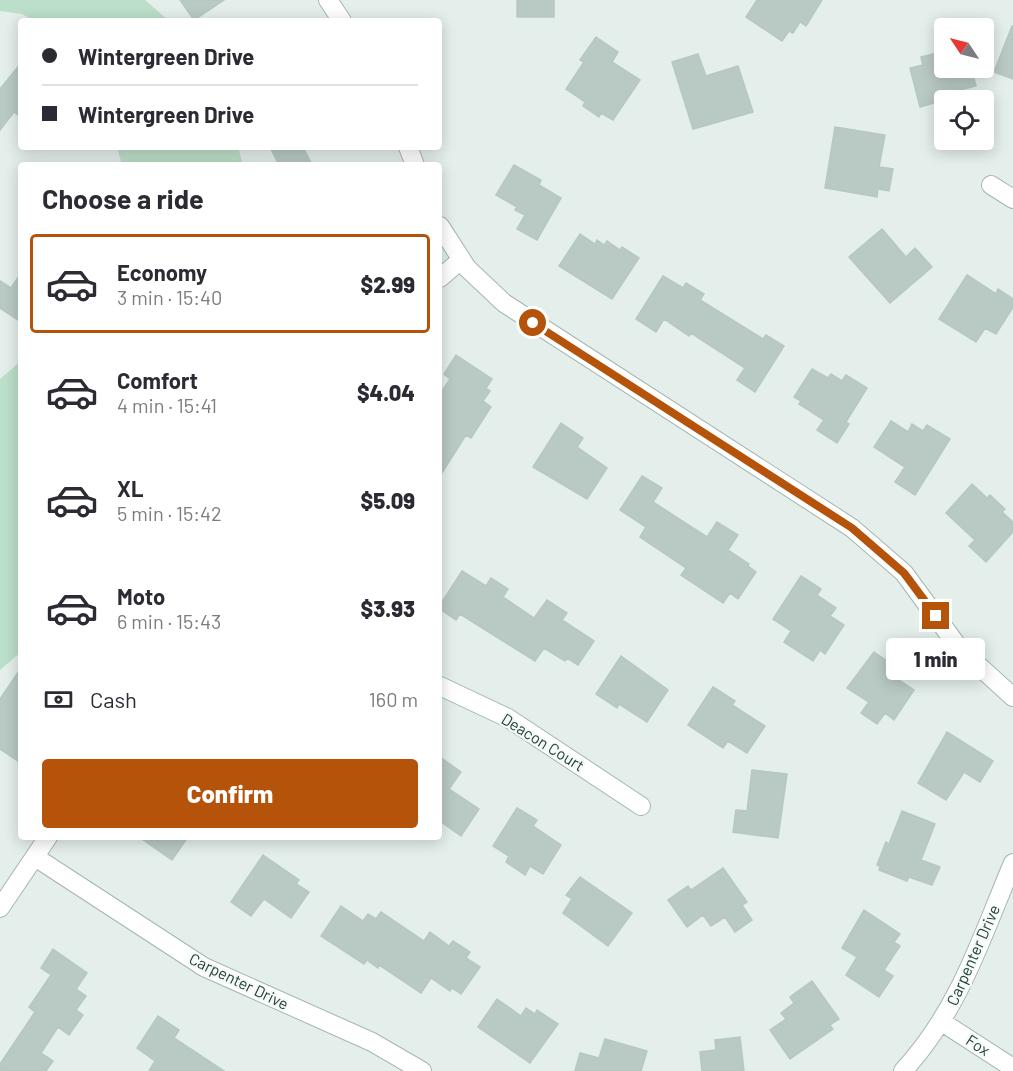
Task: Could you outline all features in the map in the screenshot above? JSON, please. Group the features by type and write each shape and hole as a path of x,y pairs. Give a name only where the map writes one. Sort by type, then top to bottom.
{"street":[{"path":"328,0 340,18"},
{"path":"991,185 1013,199"},
{"path":"442,229 461,260 504,303 852,528 882,551 904,573 959,648 1013,697"},
{"path":"442,276 461,260"},
{"name":"Deacon Court","path":"442,687 508,718 641,806"},
{"path":"0,908 46,840"},
{"name":"Carpenter Drive","path":"35,857 204,967 372,1042 422,1071"},
{"name":"Carpenter Drive","path":"903,1071 942,1022 960,990 1013,863"},
{"name":"Fox","path":"942,1022 1013,1068"}],"green space":[{"path":"0,0 145,0 166,18 29,18 22,14 0,11"},
{"path":"118,150 239,150 242,162 121,162"},
{"path":"18,364 18,655 0,670 0,379"}],"building":[{"path":"180,0 224,0 197,18 193,18"},
{"path":"517,0 554,0 554,17 517,17"},
{"path":"757,0 822,0 806,26 800,22 793,33 789,31 782,41 746,17"},
{"path":"1012,26 1013,26 1013,79 994,72"},
{"path":"596,37 618,52 612,62 640,80 613,120 601,113 599,117 583,106 585,102 566,89 584,62 580,60"},
{"path":"698,54 706,76 738,66 753,112 693,129 672,62"},
{"path":"934,54 934,78 974,78 976,86 960,90 934,90 934,103 920,107 910,68 923,65 921,57"},
{"path":"18,67 18,115 14,112 0,130 0,89"},
{"path":"835,127 885,135 879,167 893,169 889,191 878,189 877,197 825,188"},
{"path":"272,150 304,150 310,162 278,162"},
{"path":"514,165 541,180 539,185 561,198 537,240 517,229 525,215 515,210 517,207 496,195"},
{"path":"882,229 906,257 915,248 932,267 890,303 849,257"},
{"path":"580,234 595,244 597,240 604,245 607,241 620,250 622,247 639,258 612,299 559,266"},
{"path":"967,275 996,294 998,289 1013,299 1013,307 996,334 985,328 976,342 939,319"},
{"path":"663,276 683,288 686,283 704,294 700,300 763,339 766,335 784,346 755,392 737,380 745,368 691,333 689,336 664,319 656,332 636,319"},
{"path":"18,278 18,320 0,308 0,281 11,288"},
{"path":"456,355 492,379 486,388 490,391 483,401 491,407 471,438 466,435 442,473 442,391 450,379 444,374"},
{"path":"812,369 828,378 831,374 842,381 846,375 867,388 846,422 849,424 837,443 817,430 824,420 799,404 801,401 794,397"},
{"path":"891,421 908,432 912,424 923,431 927,425 950,439 915,495 895,482 905,467 874,447"},
{"path":"561,423 583,438 577,447 607,468 587,499 533,467"},
{"path":"642,476 662,488 653,502 707,537 717,522 738,535 728,550 749,564 748,566 756,572 738,599 730,593 723,603 681,575 686,568 640,537 646,527 620,510"},
{"path":"972,484 987,498 990,495 1005,509 1002,512 1013,522 1013,532 986,562 969,546 975,540 946,513"},
{"path":"462,571 486,586 491,578 508,589 503,597 534,618 547,600 567,613 562,620 594,641 578,665 567,658 565,661 544,648 535,661 460,614 456,620 442,610 442,602"},
{"path":"801,576 821,589 817,595 836,608 830,616 844,625 825,654 820,650 813,661 784,642 791,631 773,619"},
{"path":"874,652 893,665 888,673 914,690 894,720 885,713 877,724 861,713 869,702 847,688"},
{"path":"621,656 668,690 647,722 619,704 617,708 596,694"},
{"path":"18,672 18,761 0,749 0,699"},
{"path":"713,687 735,701 732,705 765,726 747,753 728,741 723,748 688,725"},
{"path":"947,732 993,761 980,782 964,772 946,800 918,783"},
{"path":"442,758 461,772 449,789 479,809 461,836 442,822"},
{"path":"752,770 787,774 778,838 733,832 736,810 747,811"},
{"path":"517,808 537,820 533,826 561,845 543,874 530,866 525,875 506,862 509,856 493,846"},
{"path":"902,811 935,824 921,860 940,867 932,885 909,877 907,881 879,870 880,866 877,865 886,842 889,844"},
{"path":"143,840 186,840 172,860"},
{"path":"263,855 299,880 296,884 309,892 291,918 264,899 251,916 231,902"},
{"path":"723,868 747,902 742,905 752,920 735,932 725,917 711,926 703,915 687,927 668,900 688,886 691,890"},
{"path":"580,877 632,913 608,946 563,913 572,899 566,895"},
{"path":"341,906 363,921 368,914 376,919 381,912 424,941 430,932 449,946 453,941 470,952 466,958 480,967 461,994 452,988 450,991 431,978 421,993 379,965 378,968 367,960 364,964 321,936"},
{"path":"864,910 900,934 894,942 900,946 884,970 893,976 879,997 846,975 857,957 842,948"},
{"path":"53,949 87,973 76,989 86,996 76,1010 83,1015 69,1035 58,1027 41,1053 53,1061 46,1071 0,1071 0,1064 35,1012 29,1007 51,975 41,968"},
{"path":"812,981 839,1019 830,1025 833,1029 790,1059 770,1030 786,1019 781,1013 794,1003 790,997"},
{"path":"497,999 521,1016 526,1008 535,1014 537,1010 558,1024 530,1063 478,1027"},
{"path":"158,1016 179,1030 174,1038 224,1071 149,1071 155,1061 137,1048"},
{"path":"740,1037 744,1071 702,1071 700,1052 716,1050 715,1040"},
{"path":"605,1039 647,1051 641,1071 575,1071 580,1053 599,1058"}],"route":[{"path":"533,323 852,528 882,551 904,573 936,616"}]}
